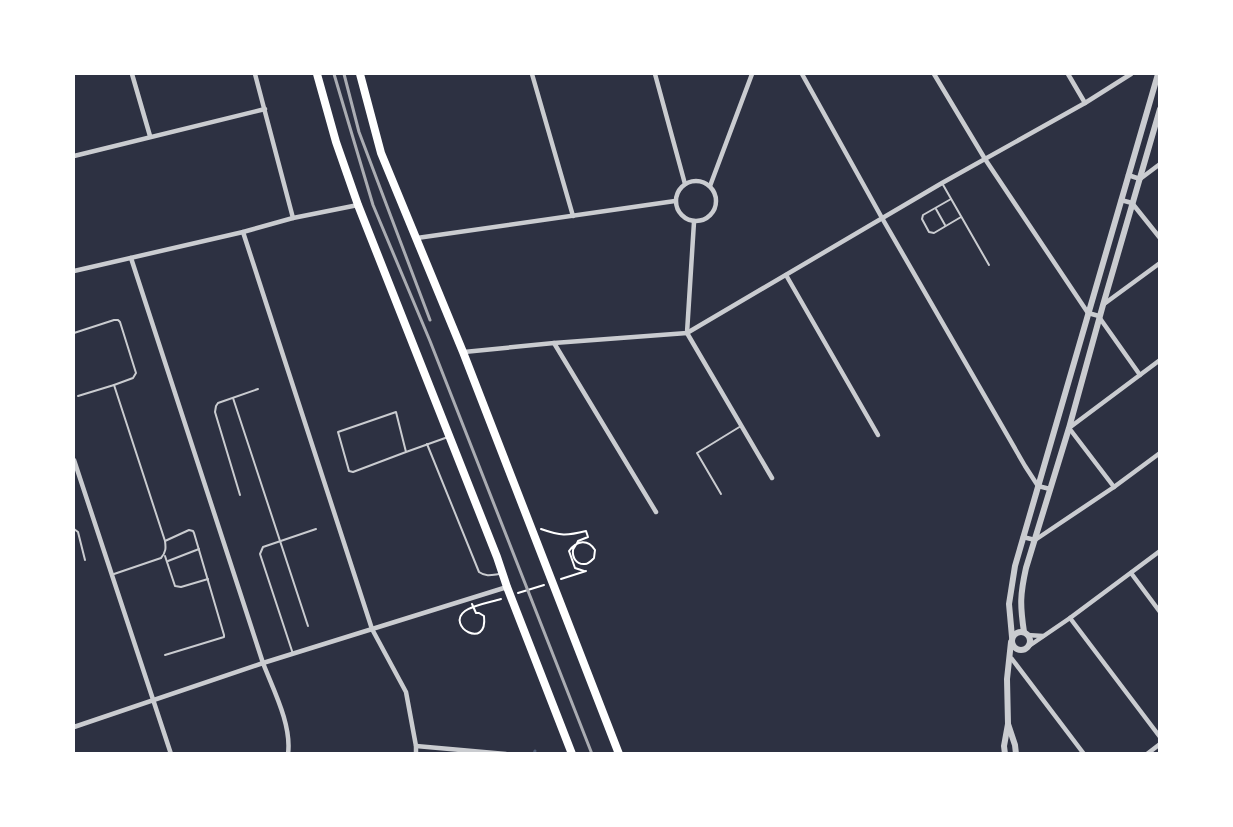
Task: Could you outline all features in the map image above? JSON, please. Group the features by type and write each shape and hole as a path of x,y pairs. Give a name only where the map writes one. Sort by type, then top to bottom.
{"highway":[{"path":"317,74 336,142 358,205 572,753"},
{"path":"360,74 381,153 463,352 619,753"}],"street":[{"path":"132,74 150,136"},
{"path":"255,74 293,218"},
{"path":"532,74 573,216"},
{"path":"655,74 685,184"},
{"path":"710,186 752,74"},
{"path":"802,74 1025,466 1038,486 1050,489"},
{"path":"934,74 985,159 1088,313 1099,317 1140,375"},
{"path":"1068,74 1085,103"},
{"path":"463,352 687,333 942,183 1085,103 1131,74"},
{"path":"1005,753 1012,640 1009,604 1015,566 1158,74"},
{"path":"74,156 265,109"},
{"path":"1029,645 1030,640 1026,634 1020,605 1022,587 1160,109"},
{"path":"1128,176 1140,178 1160,164"},
{"path":"692,181 705,182 710,186 716,197 715,210 706,219 694,222 688,220 679,212 675,201 678,191 692,181"},
{"path":"1121,200 1132,203 1160,238"},
{"path":"416,238 675,201"},
{"path":"74,271 243,232 293,218 358,205"},
{"path":"694,222 687,333 772,478"},
{"path":"243,232 372,629 405,692 416,753"},
{"path":"131,258 263,663 285,722 288,753"},
{"path":"1103,304 1160,263"},
{"path":"786,275 878,435"},
{"path":"554,343 656,512"},
{"path":"1069,428 1160,360"},
{"path":"1056,425 1069,428 1114,487"},
{"path":"1023,537 1035,540 1160,453"},
{"path":"74,460 171,753"},
{"path":"1010,661 1160,551"},
{"path":"1131,573 1160,612"},
{"path":"74,727 263,663 507,586"},
{"path":"1070,618 1160,737"},
{"path":"1012,640 1016,633 1043,636"},
{"path":"1012,640 1016,650 1022,650"},
{"path":"1010,661 1084,753"},
{"path":"1008,724 1016,745 1016,753"},
{"path":"1147,753 1160,744"},
{"path":"416,746 506,753"}],"lane":[{"path":"942,183 989,265"},
{"path":"951,199 922,217 929,232 934,233 962,217"},
{"path":"935,208 945,225"},
{"path":"74,333 118,320 136,373 133,378 78,396"},
{"path":"111,575 161,558 166,548 114,385"},
{"path":"240,495 215,412 216,406 218,403 258,389"},
{"path":"233,398 308,626"},
{"path":"406,452 396,412 338,432 351,472 450,437"},
{"path":"721,494 697,453 741,426"},
{"path":"427,444 479,572 488,576 502,574"},
{"path":"74,529 78,532 85,560"},
{"path":"293,654 260,554 263,547 316,529"},
{"path":"165,541 189,530 193,531 224,632 224,637 165,655"},
{"path":"167,561 199,549"},
{"path":"164,554 176,586 208,579"}],"path":[{"path":"530,526 567,536 586,531 588,537 578,541 577,544 573,551 573,557 578,563 588,564 594,558 595,550 588,542 577,544 573,545 569,551 575,568 585,571 554,582"},
{"path":"511,596 543,585"},
{"path":"476,613 484,616 484,628 477,633 466,632 460,621 462,615 468,610 500,599"}],"railway":[{"path":"334,74 373,205 430,341 592,754"},
{"path":"344,74 359,132 430,320"}]}
